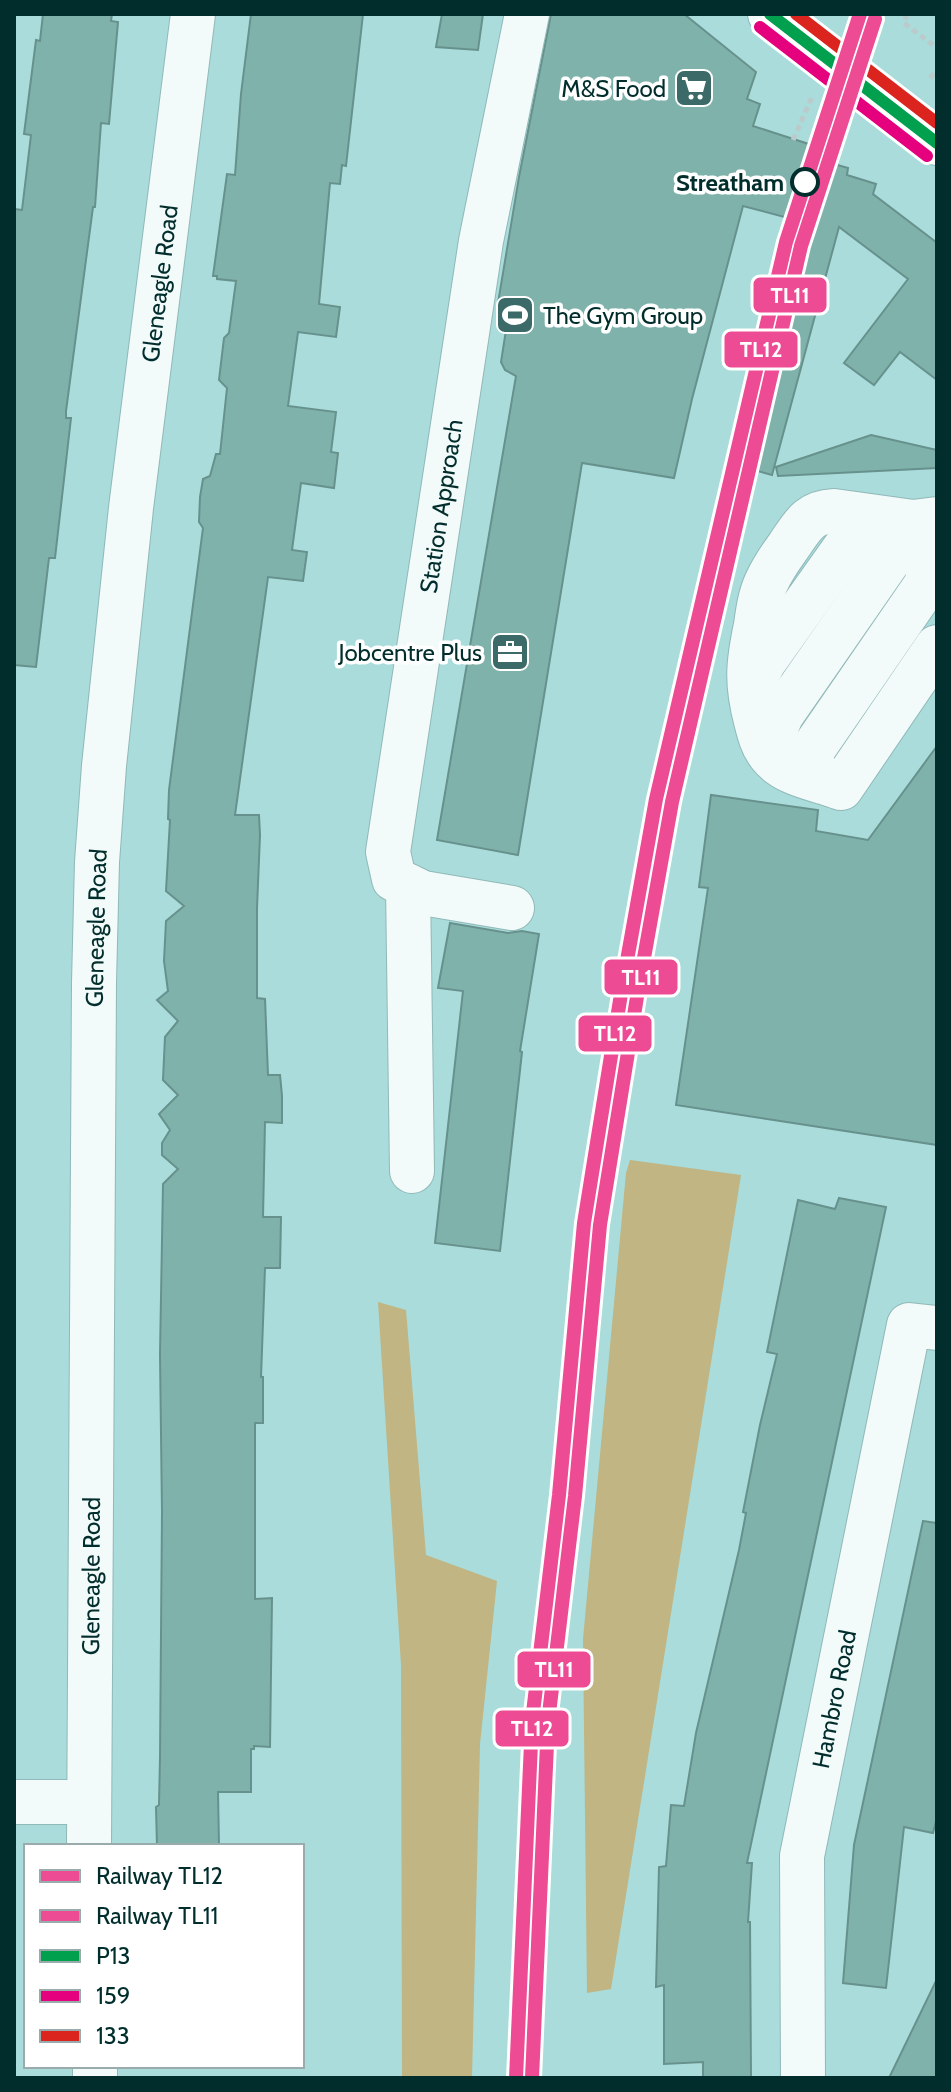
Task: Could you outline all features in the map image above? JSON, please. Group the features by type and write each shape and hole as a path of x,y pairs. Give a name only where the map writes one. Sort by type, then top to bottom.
{"main road":[{"name":"Gleneagle Road","path":"89,1844 93,1044 97,862 131,508 193,14"},
{"name":"Station Approach","path":"408,886 394,879 388,852 481,241 527,14"},
{"path":"770,14 937,143"},
{"path":"820,780 776,762 757,724 748,673 765,586 805,523 822,511 931,526"},
{"path":"757,724 759,728 764,699 863,557 886,538 931,526"},
{"path":"820,780 785,764 778,753 776,726 893,554 931,526"},
{"path":"820,780 937,647"},
{"path":"412,1171 408,886 423,893 512,908"},
{"name":"Hambro Road","path":"803,2078 802,1856 923,1326"},
{"path":"14,1802 89,1802"}],"path":[{"path":"907,14 904,23 937,48"},
{"path":"930,78 937,70"},
{"path":"793,140 813,95"},
{"path":"766,182 765,185 774,188"},
{"path":"806,211 814,212"}],"shaded area":[{"path":"630,1160 741,1175 611,1989 587,1993 583,1639 626,1173"},
{"path":"378,1302 406,1310 426,1555 497,1581 480,1744 472,2078 402,2078 401,1665"}],"building":[{"path":"43,14 112,14 111,21 118,22 109,124 101,123 95,207 66,411 66,418 71,418 55,558 49,558 36,667 14,665 14,209 22,210 31,135 24,134 36,40 40,41"},
{"path":"251,14 363,14 346,166 342,165 340,184 330,183 319,304 340,307 336,337 298,332 288,406 336,412 331,452 338,453 334,488 301,483 292,550 307,552 303,581 268,577 235,815 259,815 257,998 265,999 268,1075 280,1075 282,1096 282,1123 265,1122 263,1217 281,1217 280,1268 265,1268 261,1377 263,1423 255,1423 255,1599 272,1598 270,1747 254,1746 251,1749 251,1792 218,1792 219,1844 157,1844 163,1184 178,1169 162,1155 162,1143 170,1130 159,1114 178,1095 163,1080 165,1037 178,1021 157,1000 168,991 164,961 166,921 184,906 166,891 169,790 203,528 199,522 200,497 203,479 210,476 216,454 220,454 227,388 219,380 236,281 213,276 227,174 235,175"},
{"path":"442,14 483,14 478,50 436,47"},
{"path":"551,14 684,14 756,72 747,99 760,104 753,126 824,149 820,160 848,168 847,175 876,184 873,194 937,240 937,380 900,352 874,385 844,363 908,279 839,227 772,475 743,467 807,223 743,206 674,478 582,463 518,855 437,840 516,376 505,370 501,362 509,311 497,309"},
{"path":"871,435 937,450 937,468 778,476 776,467"},
{"path":"937,746 937,1145 676,1105 708,888 699,887 711,795 818,810 816,831 868,840"},
{"path":"450,923 508,933 522,931 539,934 520,1051 500,1251 435,1243 463,991 438,988"},
{"path":"839,1198 886,1207 747,1863 752,1863 748,1922 751,2078 703,2078 703,2062 664,2064 664,1985 656,1987 659,1867 666,1866 671,1805 684,1806 696,1733 739,1550 746,1513 743,1512 777,1354 767,1352 798,1200 835,1209"},
{"path":"923,1521 937,1523 937,1817 933,1833 904,1827 886,1988 843,1983 854,1845"},
{"path":"937,1979 937,2078 889,2078"}],"rail line":[{"name":"TL12","path":"516,2078 532,1721 559,1495 584,1223 621,994 656,799 786,242 860,14"},
{"name":"TL11","path":"532,2078 548,1722 575,1496 600,1225 637,997 672,802 801,246 875,19"}],"transit line":[{"name":"P13","path":"770,14 937,143"},
{"name":"133","path":"796,14 937,123"},
{"name":"159","path":"760,27 927,156"}],"place":[{"name":"M&S Food","path":"694,88"},
{"name":"Streatham","path":"805,182"},
{"name":"The Gym Group","path":"515,315"},
{"name":"Jobcentre Plus","path":"510,652"}]}
